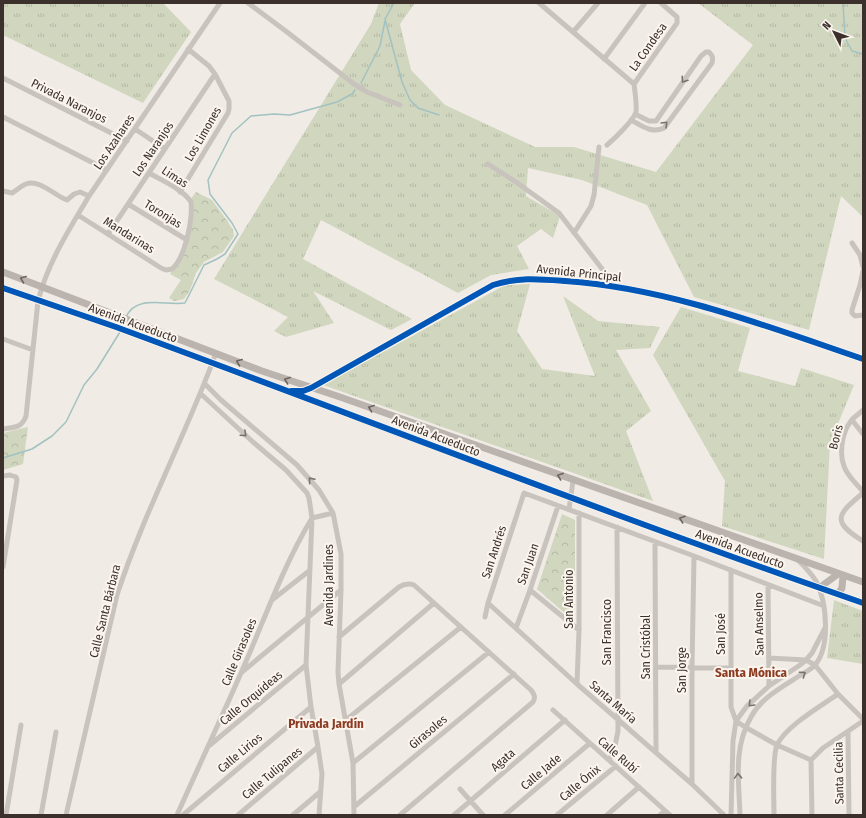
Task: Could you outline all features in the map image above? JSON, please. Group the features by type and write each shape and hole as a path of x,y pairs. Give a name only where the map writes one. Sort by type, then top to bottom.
{"street":[{"name":"Los Azahares","path":"3,429 21,424 24,422 26,416 38,300 59,246 126,141 220,3"},
{"path":"248,3 354,84 367,92 400,105"},
{"path":"539,3 634,84 636,104 635,114 607,145"},
{"path":"604,59 644,3"},
{"name":"La Condesa","path":"634,84 672,31 678,20 674,14 661,3"},
{"path":"574,32 596,4"},
{"name":"Los Limones","path":"180,192 229,109 229,101 216,74 209,66 188,49"},
{"path":"631,120 648,130 655,131 660,130 666,125 712,63 713,58 709,52 706,52 701,56 656,121 649,121 635,114"},
{"name":"Los Naranjos","path":"108,234 216,74"},
{"name":"Privada Naranjos","path":"3,78 126,141"},
{"path":"3,118 107,170"},
{"path":"648,130 649,121"},
{"path":"135,129 165,149"},
{"path":"574,233 591,206 594,195 599,147"},
{"path":"488,164 559,213 616,288"},
{"name":"Limas","path":"149,173 190,200 191,207 187,240"},
{"path":"3,190 12,192 23,185 32,183 67,200 74,194 80,192 90,196"},
{"name":"Toronjas","path":"128,204 187,240"},
{"name":"Mandarinas","path":"78,215 161,268 169,270 174,267 181,256 187,240"},
{"path":"852,243 860,255 863,267"},
{"path":"863,271 852,310 852,313 855,316 863,315"},
{"name":"Avenida Acueducto","path":"3,272 311,388 863,582"},
{"name":"Avenida Principal","path":"311,388 493,285 520,279 592,283 658,295 692,303 863,359"},
{"name":"Avenida Acueducto","path":"3,288 113,326 571,498 863,603"},
{"path":"3,340 33,350"},
{"name":"Calle Santa Bárbara","path":"66,815 117,594 127,563 201,394 216,353"},
{"name":"Avenida Jardines","path":"205,384 221,400 301,470 320,490 333,512 341,554 338,672 353,763 354,815"},
{"path":"286,391 303,391 311,388"},
{"name":"Avenida Jardines","path":"201,394 286,470 307,493 309,498 312,518 306,665 322,774 320,792"},
{"name":"Boris","path":"863,410 852,420 845,432 841,458 844,468 863,493"},
{"path":"852,420 863,434"},
{"path":"3,476 15,476 16,480 3,567"},
{"path":"569,509 573,481"},
{"name":"San Andrés","path":"485,617 488,603 524,493 558,506"},
{"path":"863,493 843,510 841,516 842,521 849,531 863,541"},
{"path":"558,506 824,606"},
{"name":"San Juan","path":"516,628 558,506"},
{"path":"312,518 333,512"},
{"name":"San Antonio","path":"577,684 579,630 579,513"},
{"name":"Calle Girasoles","path":"177,815 241,673 271,600 301,536 312,518"},
{"name":"San Francisco","path":"609,760 614,751 618,731 617,527"},
{"name":"San Cristóbal","path":"655,542 656,752"},
{"name":"San Jorge","path":"692,784 694,556"},
{"path":"740,815 738,751 745,727 752,715 771,695 815,665 826,639 824,606 819,588 812,575 798,560"},
{"name":"San José","path":"731,570 732,707 736,721"},
{"path":"271,600 309,572"},
{"path":"819,588 840,575 842,588 838,594"},
{"path":"339,637 403,585 414,585 514,674 531,690 535,696 533,702 400,815"},
{"name":"San Anselmo","path":"768,585 769,686"},
{"path":"241,673 308,619 341,590"},
{"path":"530,590 579,630"},
{"path":"339,684 434,603"},
{"name":"Santa María","path":"488,603 617,720 692,784 724,815"},
{"path":"346,720 461,627"},
{"path":"731,815 732,747 736,721 747,706 769,686 806,660 812,653 825,627"},
{"path":"353,763 489,652"},
{"path":"769,658 806,660 815,665 838,694 863,720 848,732 823,748 811,760 812,815"},
{"name":"Calle Orquídeas","path":"208,746 306,665"},
{"path":"656,667 731,668"},
{"name":"Girasoles","path":"355,806 514,674"},
{"path":"774,815 775,758 777,745 783,736 793,726 838,694"},
{"name":"Calle Lirios","path":"183,815 311,707"},
{"name":"Calle Rubí","path":"553,710 670,815"},
{"name":"Agata","path":"454,815 565,720"},
{"path":"736,721 777,745 811,760"},
{"path":"6,815 21,725"},
{"path":"41,815 56,732"},
{"name":"Santa Cecilia","path":"848,732 849,815"},
{"name":"Calle Jade","path":"505,815 590,744"},
{"name":"Calle Tulipanes","path":"238,815 318,747"},
{"name":"Calle Ónix","path":"557,815 616,766"},
{"path":"607,815 639,787"},
{"path":"460,789 483,815"},
{"path":"293,815 320,792"},
{"path":"320,792 320,815"},
{"path":"660,815 665,811"}],"green space":[{"path":"3,3 163,3 191,32 143,103 5,36 3,38"},
{"path":"379,3 415,3 400,24 411,70 445,105 535,147 574,147 656,172 753,45 698,3 863,3 863,217 841,196 809,330 694,297 647,205 582,180 528,168 526,196 560,216 553,238 541,229 517,246 529,269 491,275 458,293 321,220 303,259 412,319 391,330 313,291 334,323 286,337 274,331 288,317 214,279 371,24"},
{"path":"196,192 212,200 233,230 234,236 223,252 204,262 196,273 190,290 184,299 174,301 169,298 181,280 170,274 181,256 187,240 190,200"},
{"path":"530,284 517,331 542,369 595,376 563,296 598,321 660,327 650,348 616,350 651,411 626,431 653,501 323,385 505,285"},
{"path":"681,307 750,328 738,371 795,386 801,368 854,385 830,443 824,559 722,526 725,481 653,355"},
{"path":"28,427 23,464 3,470 3,433"},
{"path":"562,514 575,520 575,622 537,589"},
{"path":"834,600 863,611 863,664 827,658"}],"waterway":[{"path":"394,3 385,19 402,82 410,100 418,108 439,115"},
{"path":"843,3 845,38 852,51 863,54"},
{"path":"361,83 380,46 385,21"},
{"path":"126,317 131,310 144,303 185,303 204,265 225,254 238,234 232,223 210,194 208,180 232,133 251,116 274,114 290,115 337,102 352,94 355,90"},
{"path":"3,458 32,449 52,436 66,422 84,385 97,369 120,332"}],"cycle path":[{"path":"291,391 303,391 311,388 493,285 502,282 529,279 603,285 679,300 716,310 863,359"},
{"path":"3,288 116,327 582,502 863,603"}],"district":[{"name":"Santa Mónica","path":"751,672"},
{"name":"Privada Jardín","path":"326,723"}]}
